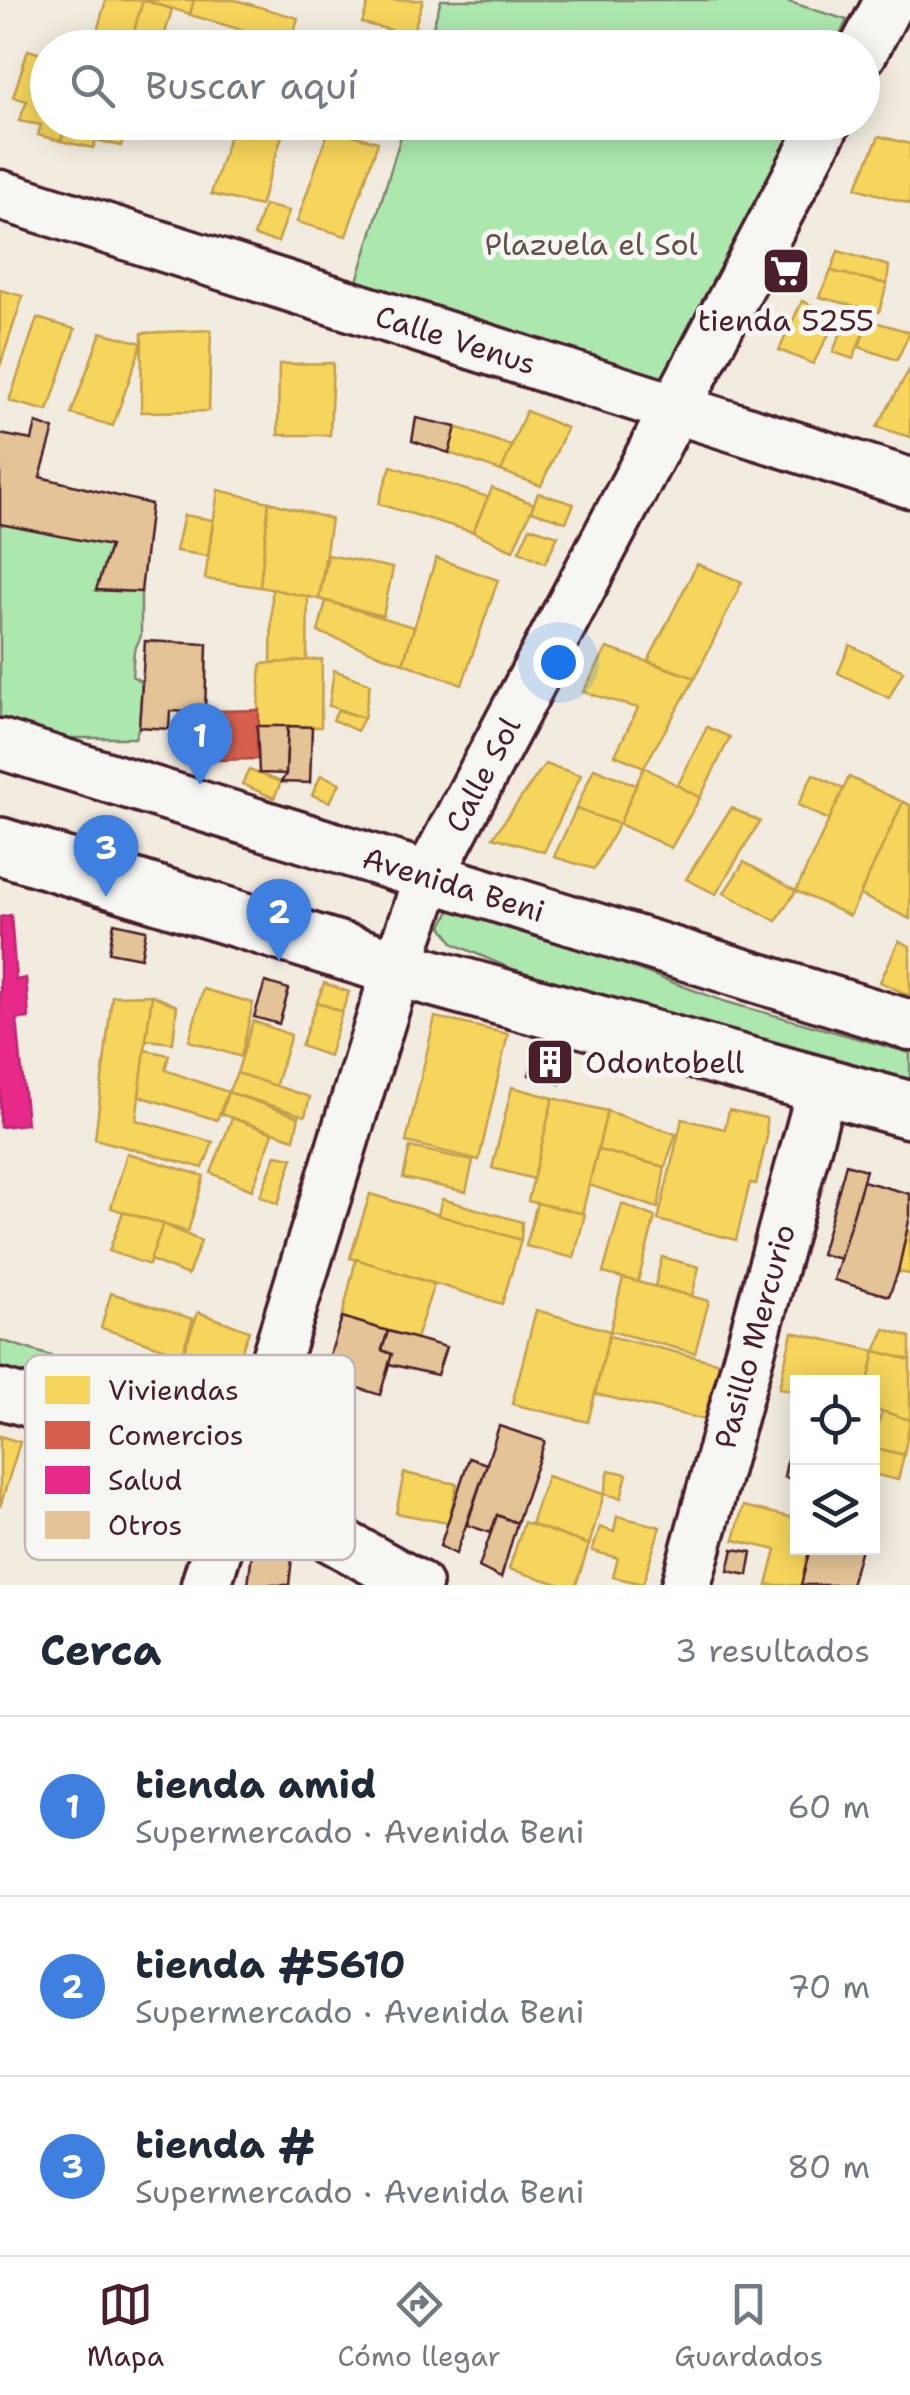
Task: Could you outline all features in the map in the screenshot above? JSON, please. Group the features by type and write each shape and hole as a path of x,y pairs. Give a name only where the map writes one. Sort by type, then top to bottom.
{"street":[{"path":"874,30 890,0"},
{"path":"903,0 910,2"},
{"name":"Calle Sol","path":"276,1355 430,874 817,140"},
{"name":"Calle Venus","path":"0,196 910,483"},
{"name":"Avenida Beni","path":"0,744 430,874 910,1026"},
{"path":"0,846 397,968 910,1110"},
{"name":"Pasillo Mercurio","path":"686,1585 822,1088"},
{"path":"0,1394 25,1401"},
{"path":"355,1551 417,1585"},
{"name":"Calle Sol","path":"206,1585 214,1560"}],"green space":[{"path":"441,0 783,0 847,20 842,30 432,30"},
{"name":"Plazuela el Sol","path":"400,140 787,140 657,396 354,291"},
{"path":"0,511 110,546 97,590 141,592 141,636 134,651 132,676 142,682 135,738 50,738 0,722"},
{"path":"452,907 515,924 723,1001 910,1053 910,1087 521,973 454,944 442,926"},
{"path":"0,1340 48,1355 25,1355 25,1375 0,1369"}],"building: Viviendas":[{"path":"106,0 143,0 134,30 97,30"},
{"path":"143,0 172,9 166,30 134,30"},
{"path":"143,0 194,0 190,14"},
{"path":"194,0 235,0 298,18 295,30 242,30 190,15"},
{"path":"369,0 423,0 414,30 391,30 362,23"},
{"path":"30,51 30,123 19,121 27,101 13,97"},
{"path":"880,136 910,144 910,204 856,188"},
{"path":"61,140 96,140 93,148"},
{"path":"96,140 123,140 121,146"},
{"path":"228,140 281,140 260,206 211,194"},
{"path":"325,140 378,142 346,236 297,222"},
{"path":"264,205 289,211 278,242 254,236"},
{"path":"838,251 889,266 887,284 831,271"},
{"path":"831,271 887,284 879,312 819,297"},
{"path":"0,290 23,296 0,366"},
{"path":"802,301 838,317 813,364 779,350"},
{"path":"848,315 868,320 853,359 833,352"},
{"path":"37,318 75,329 48,411 9,401"},
{"path":"868,320 910,332 897,360 859,347"},
{"path":"211,330 209,411 141,412 142,333"},
{"path":"101,332 142,343 113,426 71,414"},
{"path":"333,363 330,435 278,435 279,364"},
{"path":"910,371 910,437 877,427"},
{"path":"526,411 567,428 541,486 501,471"},
{"path":"456,427 512,446 501,471 449,453"},
{"path":"391,466 488,497 473,532 378,504"},
{"path":"492,488 534,504 513,550 473,532"},
{"path":"218,490 269,502 260,587 205,579"},
{"path":"538,493 574,504 566,522 531,511"},
{"path":"269,502 331,519 319,599 260,587"},
{"path":"184,515 213,520 208,556 176,551"},
{"path":"530,527 558,536 545,563 519,551"},
{"path":"328,555 393,568 383,616 319,599"},
{"path":"436,558 498,580 462,685 403,663"},
{"path":"697,564 742,582 695,678 648,661"},
{"path":"272,589 308,597 307,661 271,663"},
{"path":"326,601 414,627 403,663 318,632"},
{"path":"850,645 903,671 889,698 838,673"},
{"path":"607,648 695,678 644,767 615,755 638,708 583,692"},
{"path":"322,659 321,727 257,726 261,664"},
{"path":"334,670 370,684 364,718 329,706"},
{"path":"338,710 364,718 357,731 333,720"},
{"path":"707,727 730,737 700,798 678,785"},
{"path":"545,764 581,775 544,852 493,837"},
{"path":"644,767 700,798 671,848 619,824"},
{"path":"594,768 636,785 619,824 576,809"},
{"path":"249,770 281,782 274,798 242,784"},
{"path":"813,774 844,789 829,820 798,805"},
{"path":"321,775 340,783 330,802 312,795"},
{"path":"849,777 903,802 850,916 796,891"},
{"path":"903,802 910,805 910,919 860,895"},
{"path":"731,808 760,821 716,894 686,879"},
{"path":"576,809 619,824 594,869 554,857"},
{"path":"744,862 796,891 776,921 724,893"},
{"path":"899,941 910,946 910,996 880,982"},
{"path":"324,983 349,992 342,1012 317,1002"},
{"path":"203,989 253,1003 241,1057 189,1041"},
{"path":"152,995 136,1120 213,1142 203,1168 95,1139 112,996"},
{"path":"152,995 177,1006 173,1043 146,1040"},
{"path":"317,1002 342,1012 329,1056 301,1046"},
{"path":"435,1017 508,1034 479,1160 406,1142"},
{"path":"253,1021 291,1035 275,1087 237,1073"},
{"path":"145,1050 169,1055 165,1070 228,1092 217,1120 139,1096"},
{"path":"237,1073 310,1097 305,1116 228,1092"},
{"path":"512,1087 553,1098 534,1179 492,1168"},
{"path":"228,1092 299,1117 294,1139 221,1114"},
{"path":"553,1098 607,1111 582,1214 528,1201"},
{"path":"729,1110 766,1118 767,1137 756,1184 750,1183 736,1240 658,1220 682,1119 725,1129"},
{"path":"607,1111 676,1134 665,1167 598,1150"},
{"path":"232,1118 273,1133 252,1190 211,1173"},
{"path":"410,1147 473,1161 466,1192 403,1178"},
{"path":"598,1150 665,1167 658,1208 589,1185"},
{"path":"127,1153 204,1176 188,1232 111,1208"},
{"path":"276,1155 293,1158 278,1204 260,1196"},
{"path":"370,1194 521,1240 502,1304 350,1258"},
{"path":"442,1199 522,1222 521,1240 438,1215"},
{"path":"537,1203 585,1214 574,1258 526,1246"},
{"path":"622,1204 655,1217 638,1282 603,1273"},
{"path":"123,1212 163,1224 149,1265 109,1251"},
{"path":"163,1224 201,1241 188,1275 150,1260"},
{"path":"907,1230 910,1231 910,1274 898,1272"},
{"path":"662,1257 699,1267 692,1296 655,1286"},
{"path":"356,1259 434,1284 416,1339 342,1317"},
{"path":"623,1278 709,1301 695,1353 610,1331"},
{"path":"111,1293 193,1319 182,1354 101,1328"},
{"path":"536,1310 610,1331 588,1422 512,1404"},
{"path":"198,1312 249,1331 240,1355 182,1355"},
{"path":"885,1329 910,1337 910,1360 875,1351"},
{"path":"792,1332 875,1351 870,1375 790,1375 790,1390 779,1388"},
{"path":"609,1336 720,1363 706,1420 595,1394"},
{"path":"875,1351 910,1360 910,1420 880,1411 880,1375 870,1375"},
{"path":"882,1411 910,1420 904,1455 880,1449"},
{"path":"0,1436 20,1442 0,1507"},
{"path":"880,1449 904,1455 898,1480 880,1476"},
{"path":"609,1470 627,1474 621,1498 604,1494"},
{"path":"404,1473 457,1484 448,1523 396,1513"},
{"path":"547,1476 604,1494 589,1545 531,1524"},
{"path":"743,1506 790,1517 790,1555 808,1555 801,1585 767,1585 776,1550 734,1540"},
{"path":"617,1516 660,1527 643,1584 613,1577 618,1558 592,1551 600,1527 614,1532"},
{"path":"524,1522 589,1545 576,1585 562,1585 509,1569"}],"building: Comercios":[{"path":"259,710 258,759 218,760 215,711"}],"building: Salud":[{"path":"11,915 16,980 26,978 29,1018 17,1019 27,1124 0,1127 0,917"}],"building: Otros":[{"path":"416,418 456,427 449,453 412,441"},
{"path":"36,423 54,429 40,477 151,504 141,592 96,590 110,546 0,524 0,434 32,440"},
{"path":"145,641 207,644 205,713 170,711 169,729 139,727"},
{"path":"257,726 288,726 286,774 259,773"},
{"path":"288,726 312,727 310,783 281,782 286,774"},
{"path":"114,923 146,930 141,958 109,952"},
{"path":"265,982 289,989 279,1024 254,1017"},
{"name":"Odontobell","path":"540,1039 570,1048 560,1084 529,1075"},
{"path":"846,1164 866,1170 841,1259 821,1254"},
{"path":"863,1181 910,1194 910,1216 889,1296 834,1280"},
{"path":"342,1317 388,1331 382,1350 392,1354 380,1395 355,1387 355,1355 330,1355"},
{"path":"388,1331 446,1347 437,1375 389,1364 392,1354 382,1350"},
{"path":"499,1426 545,1441 517,1523 497,1515 491,1533 467,1525"},
{"path":"788,1456 790,1456 790,1478 784,1477"},
{"path":"469,1458 487,1464 456,1554 440,1546"},
{"path":"497,1515 517,1523 501,1578 479,1567"},
{"path":"733,1549 752,1552 748,1575 728,1571"},
{"path":"808,1555 859,1555 851,1585 801,1585"},
{"path":"251,1560 292,1560 289,1585 248,1585"}],"place":[{"name":"tienda 5255","path":"786,271"},
{"name":"tienda amid","path":"200,785"},
{"name":"tienda #","path":"106,897"},
{"name":"tienda #5610","path":"279,961"},
{"name":"Odontobell","path":"550,1062"}]}
